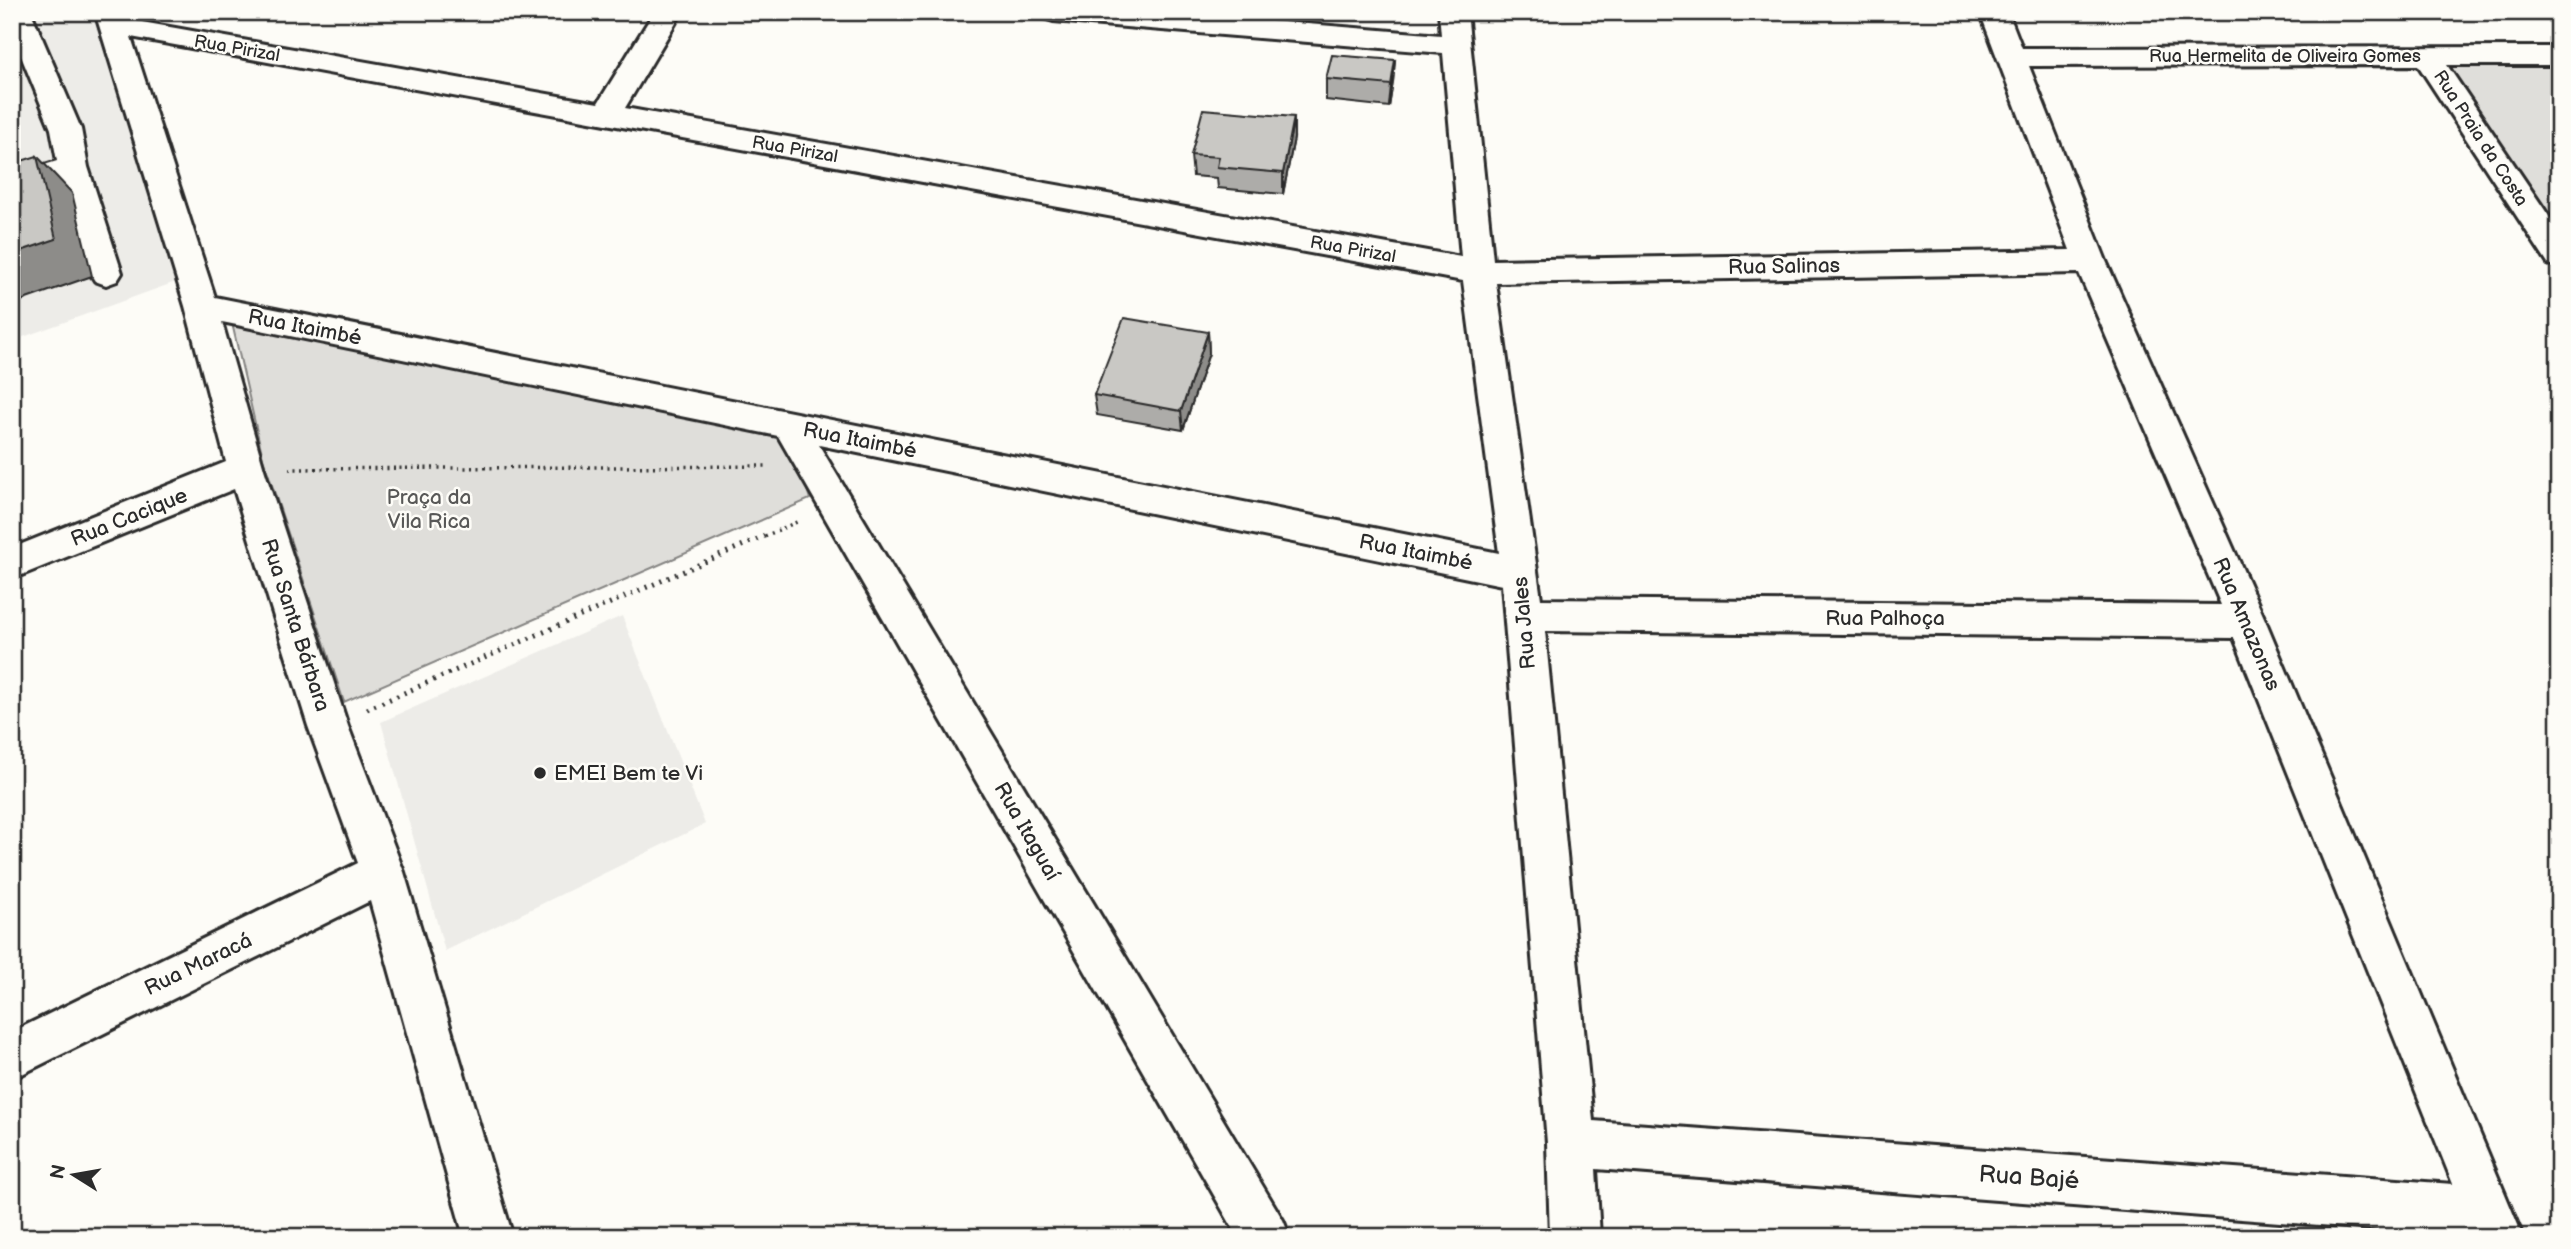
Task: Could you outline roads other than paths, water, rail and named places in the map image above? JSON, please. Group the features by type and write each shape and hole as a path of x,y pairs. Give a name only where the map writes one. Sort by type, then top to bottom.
{"street":[{"path":"17,12 66,129 73,167 106,273"},
{"path":"606,116 668,12"},
{"path":"1053,12 1455,28"},
{"name":"Rua Amazonas","path":"1994,12 2090,261 2247,622 2494,1224"},
{"name":"Rua Pirizal","path":"110,19 606,116 1478,272"},
{"name":"Rua Santa Bárbara","path":"110,19 201,306 246,469 328,726 383,872 489,1237"},
{"name":"Rua Jales","path":"1455,28 1478,272 1520,573 1571,1143 1575,1237"},
{"name":"Rua Praia da Costa","path":"2426,55 2559,256"},
{"name":"Rua Hermelita de Oliveira Gomes","path":"2011,57 2559,57"},
{"path":"12,186 73,167"},
{"name":"Rua Salinas","path":"1478,272 2090,261"},
{"name":"Rua Itaimbé","path":"201,306 1520,573"},
{"name":"Rua Itaguaí","path":"789,425 1266,1237"},
{"name":"Rua Cacique","path":"12,565 246,469"},
{"name":"Rua Palhoça","path":"1523,615 2247,622"},
{"name":"Rua Maracá","path":"12,1056 383,872"},
{"name":"Rua Bajé","path":"1571,1143 2494,1224"}],"place":[{"name":"EMEI Bem te Vi","path":"540,773"}],"park label":[{"name":"Praça da Vila Rica","path":"429,509"}]}
